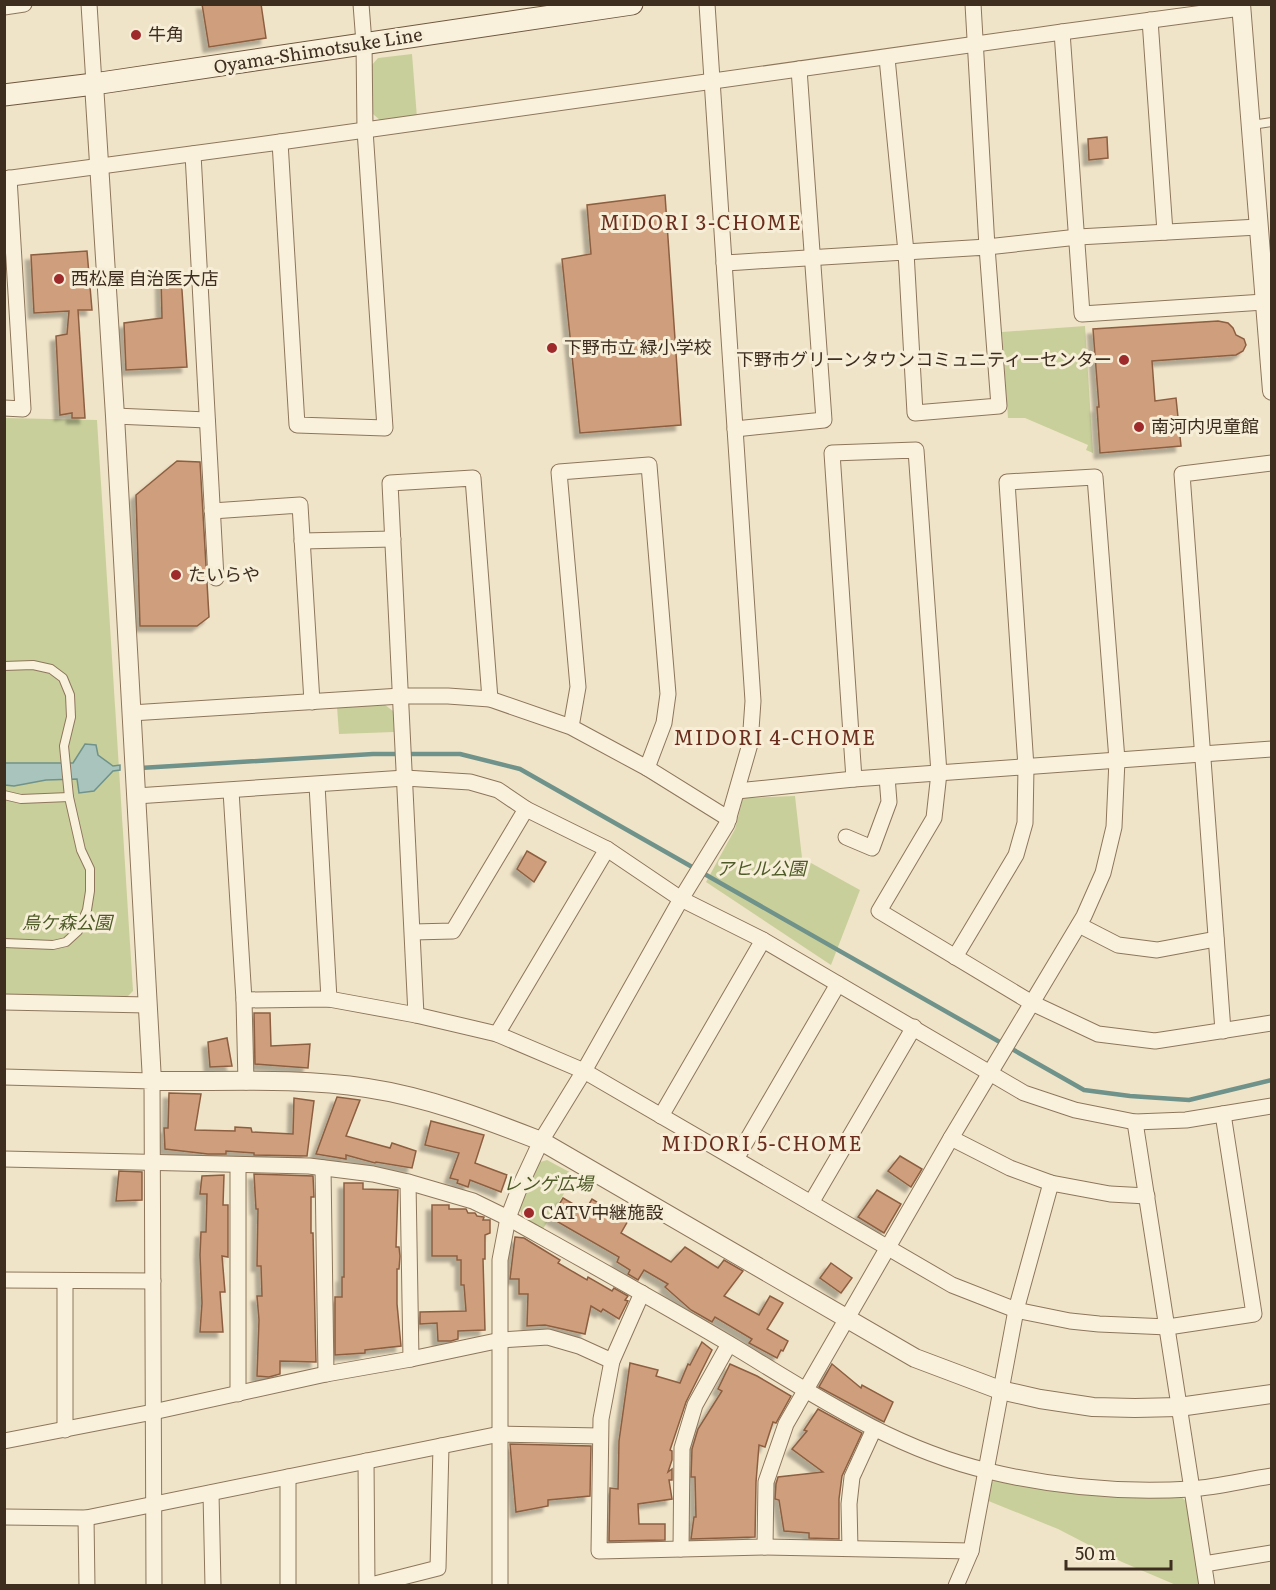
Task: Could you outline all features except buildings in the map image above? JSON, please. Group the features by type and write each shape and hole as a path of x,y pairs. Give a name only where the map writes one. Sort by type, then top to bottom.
{"main road":[{"name":"Oyama-Shimotsuke Line","path":"4,95 94,84 632,4"}],"street":[{"path":"5,6 24,4"},
{"path":"89,4 116,416 152,1081 154,1586"},
{"path":"280,142 297,425 385,428 365,130 361,4"},
{"path":"500,1586 500,1260 508,1218 541,1141 584,1071 729,819 750,744 753,701 707,4"},
{"path":"887,58 906,252 915,413 999,406 973,4"},
{"path":"4,408 23,409 7,178 887,58 1241,6 1258,227 1266,260 1264,302 1272,391"},
{"path":"1150,20 1165,232"},
{"path":"1062,32 1082,314 1264,302"},
{"path":"735,429 824,420 799,69"},
{"path":"193,154 216,579"},
{"path":"724,263 987,247 1078,237 1258,227"},
{"path":"116,416 207,420"},
{"path":"854,779 832,453 915,450 939,773 933,818 879,911 1032,1003 1098,1034 1155,1041 1272,1023"},
{"path":"1223,1031 1182,474 1272,463"},
{"path":"571,727 578,687 560,472 649,465 668,694 664,723 647,768"},
{"path":"765,1547 766,1482 786,1424 951,1138 1079,925 1103,873 1114,827 1117,760 1095,477 1007,483 1026,767 1025,823 1016,855 955,957"},
{"path":"417,1015 390,483 473,478 490,699"},
{"path":"212,511 300,505 312,702"},
{"path":"302,541 393,539"},
{"path":"131,713 400,696 490,699 571,727 647,768 729,819"},
{"path":"737,791 854,779 1272,749"},
{"path":"846,837 872,848 889,802 887,777"},
{"path":"136,796 405,778 470,782 498,790 526,809 607,849 681,899 763,940 1024,1093 1075,1110 1135,1122 1186,1120 1272,1106"},
{"path":"317,785 329,999"},
{"path":"231,791 244,1000 246,1082"},
{"path":"412,932 453,931 526,809"},
{"path":"497,1034 607,849"},
{"path":"1079,925 1118,945 1157,950 1216,939"},
{"path":"662,1116 763,940"},
{"path":"736,1159 838,984"},
{"path":"244,1000 329,999 417,1015 497,1034 584,1071 952,1285 1016,1310 1070,1321 1168,1327 1254,1314 1223,1114"},
{"path":"4,1002 147,1005"},
{"path":"811,1203 914,1027"},
{"path":"4,1077 302,1083 367,1088 416,1099 479,1117 541,1141 915,1358 1000,1390 1093,1407 1179,1407 1272,1394"},
{"path":"1135,1122 1207,1586"},
{"path":"951,1138 1010,1168 1051,1183 1110,1194 1147,1196"},
{"path":"4,1159 309,1166 373,1174 408,1182 472,1202 508,1218 642,1293 874,1430 986,1471 1061,1485 1123,1489 1192,1489 1272,1476"},
{"path":"238,1165 238,1394"},
{"path":"323,1168 326,1374"},
{"path":"408,1182 411,1359"},
{"path":"956,1586 971,1551 1016,1310 1051,1183"},
{"path":"4,1280 153,1281"},
{"path":"65,1281 65,1430"},
{"path":"642,1293 612,1361 601,1419 599,1551 765,1547 971,1551"},
{"path":"4,1441 501,1340 548,1337 579,1346 612,1361"},
{"path":"681,1549 682,1448 696,1405 729,1344"},
{"path":"850,1548 849,1504 852,1477 874,1430"},
{"path":"4,1517 86,1518 500,1434 600,1436"},
{"path":"366,1461 367,1586 438,1568 441,1446"},
{"path":"288,1477 288,1586"},
{"path":"211,1493 213,1586"},
{"path":"86,1518 87,1586"},
{"path":"1204,1564 1272,1553"}],"lane":[{"path":"1250,125 1272,122"},
{"path":"4,666 33,665 51,669 63,678 70,695 71,717 64,746 69,797 81,850 90,869 87,910 78,931 66,942 53,945 4,943"},
{"path":"4,795 21,799 69,797"}],"green space":[{"path":"412,54 417,118 381,121 373,114 371,66 378,58"},
{"path":"1085,326 1093,453 1086,450 1088,445 1025,418 1008,418 1002,332"},
{"name":"烏ケ森公園","path":"5,418 97,420 133,991 126,998 5,995"},
{"path":"385,705 393,711 394,732 339,734 337,707"},
{"name":"アヒル公園","path":"795,796 802,858 860,890 831,965 706,882 735,829 743,798"},
{"name":"レンゲ広場","path":"547,1160 575,1175 543,1229 523,1218 519,1208 537,1163"},
{"path":"996,1479 1061,1492 1122,1497 1180,1496 1188,1503 1201,1585 1176,1585 1122,1562 1058,1529 986,1500 988,1486"}],"water":[{"path":"85,744 96,745 98,755 113,766 120,765 120,770 113,771 94,791 79,793 77,779 5,785 5,763 73,763"}],"waterway":[{"path":"140,768 373,754 460,754 520,769 1084,1090 1189,1100 1272,1080"}],"place":[{"name":"牛角","path":"136,35"},
{"name":"西松屋 自治医大店","path":"59,279"},
{"name":"下野市立 緑小学校","path":"552,348"},
{"name":"下野市グリーンタウンコミュニティーセンター","path":"1124,360"},
{"name":"南河内児童館","path":"1139,427"},
{"name":"たいらや","path":"176,575"},
{"name":"CATV中継施設","path":"529,1213"}],"district":[{"name":"MIDORI 3-CHOME","path":"701,223"},
{"name":"MIDORI 4-CHOME","path":"775,738"},
{"name":"MIDORI 5-CHOME","path":"762,1144"}]}
